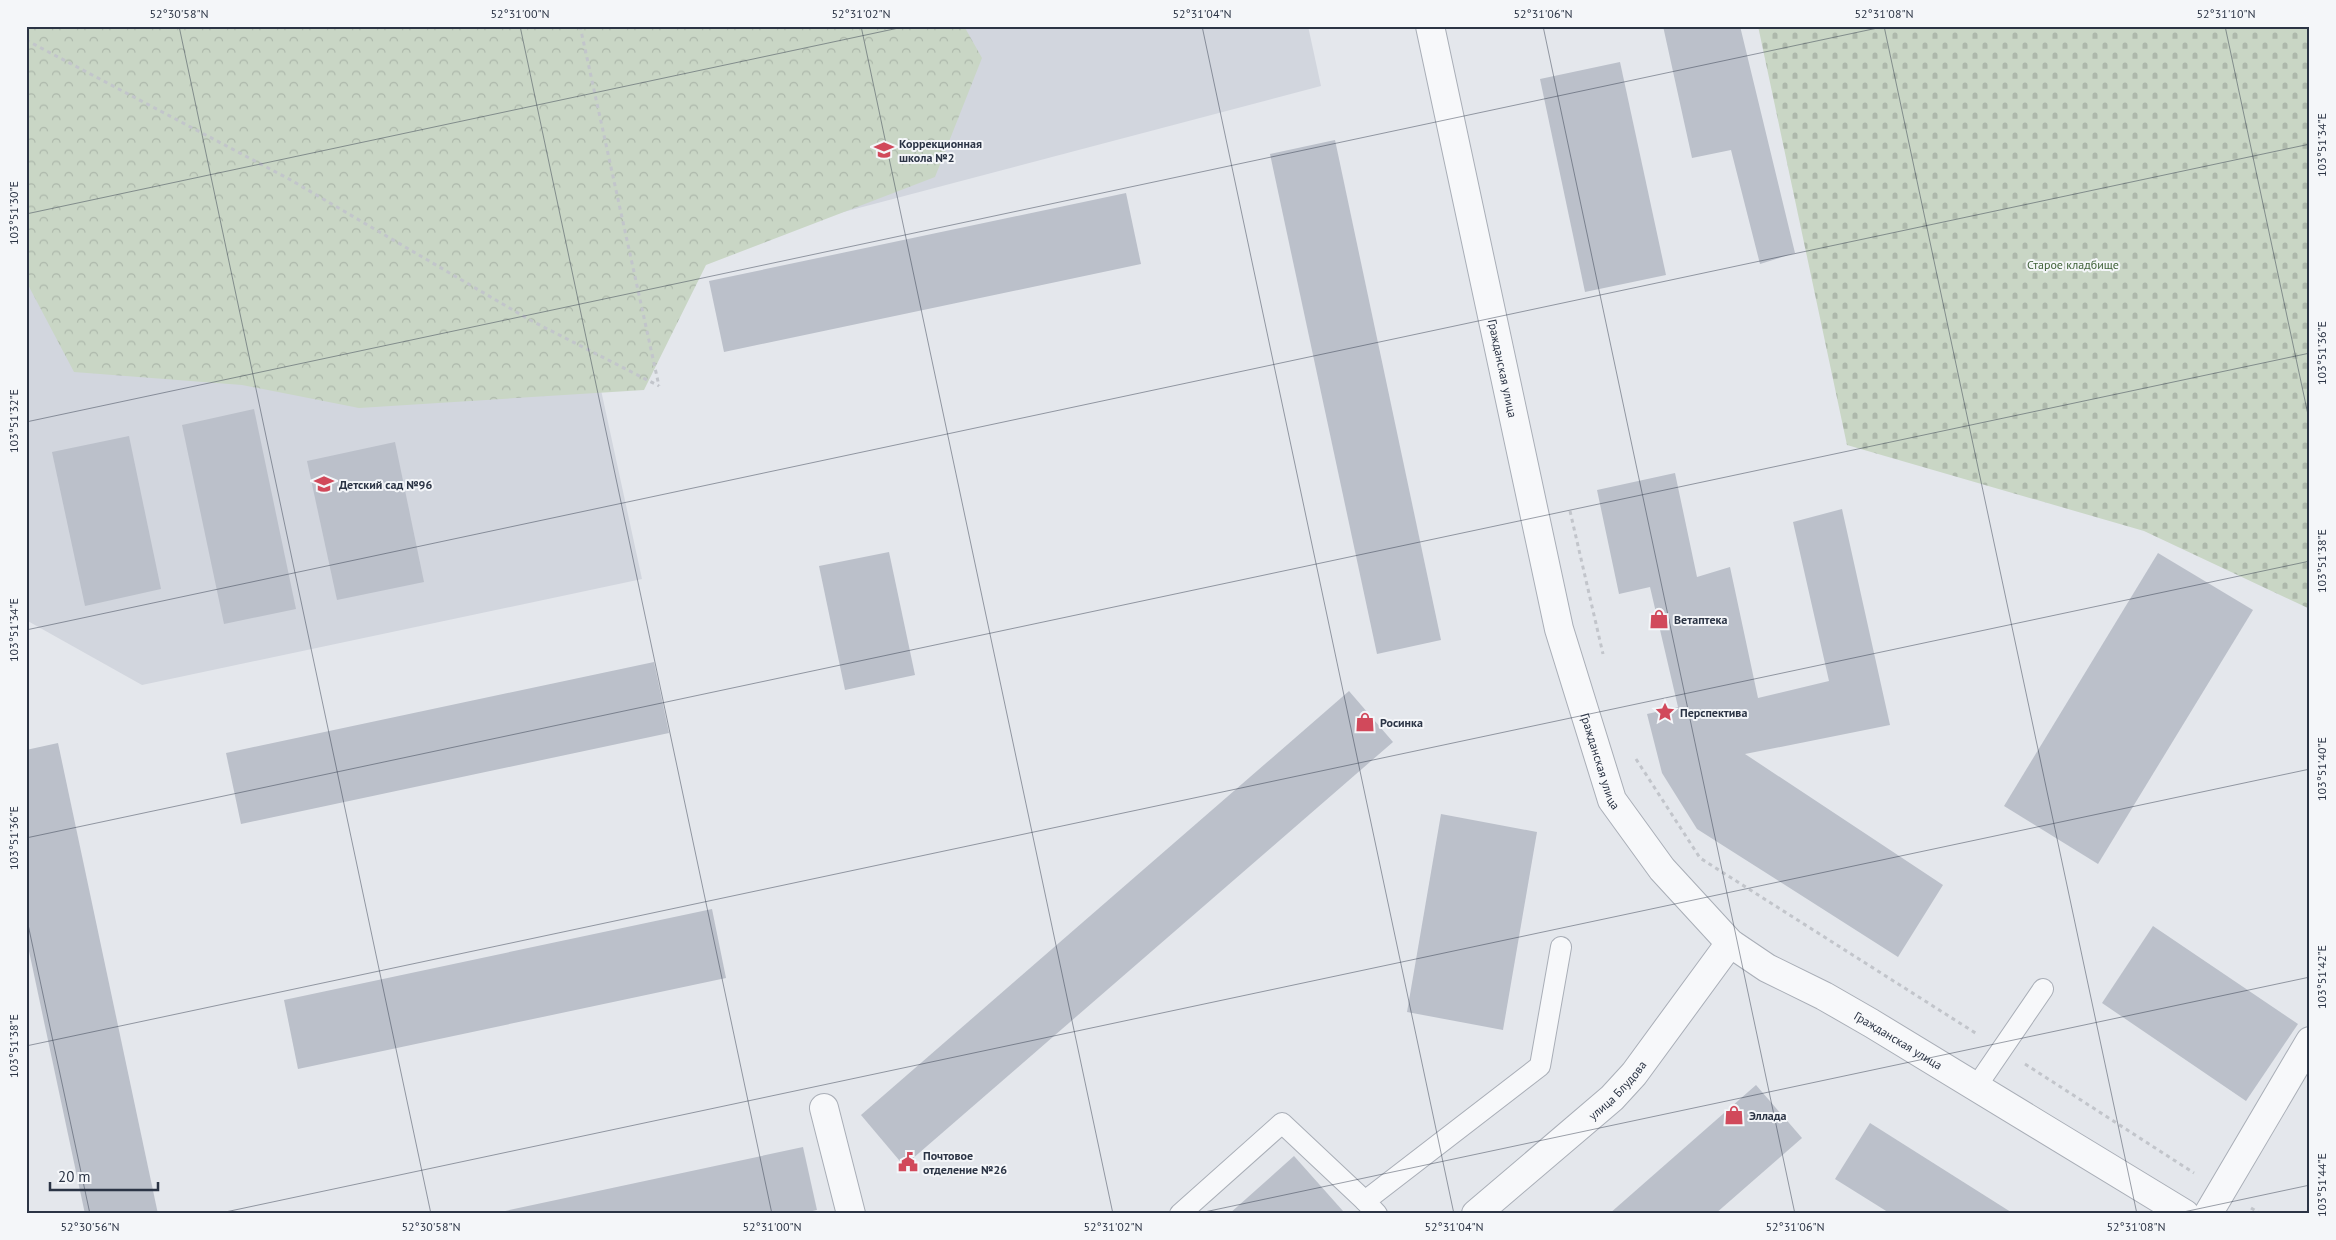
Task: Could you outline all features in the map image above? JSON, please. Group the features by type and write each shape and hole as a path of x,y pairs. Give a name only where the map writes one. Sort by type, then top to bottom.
{"street":[{"name":"Гражданская улица","path":"1430,26 1559,629 1612,800 1662,869 1730,943 1768,968 1824,996 2185,1214"},
{"name":"улица Блудова","path":"1476,1214 1612,1098 1634,1074 1730,943"},
{"path":"2208,1214 2310,1041"},
{"path":"824,1108 851,1214"}],"lane":[{"path":"1180,1214 1282,1123 1371,1208 1540,1066 1561,947"},
{"path":"1976,1087 2043,989"}],"path":[{"path":"26,40 290,179 530,320 659,386 580,26"},
{"path":"1568,501 1604,655"},
{"path":"1635,758 1700,858 2261,1214"}],"shaded area":[{"name":"Коррекционная школа №2","path":"662,26 1308,26 1321,86 711,247"},
{"name":"Детский сад №96","path":"26,112 601,390 642,579 142,685 26,620"}],"green space":[{"path":"26,26 964,26 982,58 935,177 706,265 644,390 359,408 242,385 74,372 26,281"},
{"name":"Старое кладбище","path":"1758,26 2310,26 2310,609 2144,531 1847,445"}],"building":[{"path":"1663,26 1740,26 1795,253 1760,264 1731,150 1692,158"},
{"path":"1620,62 1666,275 1585,292 1540,79"},
{"path":"1335,140 1441,640 1377,654 1270,154"},
{"path":"1126,193 1141,264 724,352 709,281"},
{"path":"254,409 296,609 224,624 182,425"},
{"path":"129,436 161,589 85,606 52,452"},
{"path":"395,442 424,582 337,600 307,461"},
{"path":"1675,473 1697,577 1730,567 1758,698 1829,681 1793,522 1842,509 1890,725 1745,754 1943,885 1898,957 1697,829 1662,773 1647,714 1678,707 1650,587 1619,594 1597,490"},
{"path":"889,552 915,675 845,690 819,566"},
{"path":"2158,553 2253,610 2098,864 2004,806"},
{"path":"654,662 669,733 241,824 226,753"},
{"path":"1349,691 1393,742 904,1166 861,1115"},
{"path":"58,743 158,1214 85,1214 26,937 26,750"},
{"path":"1441,814 1537,832 1503,1030 1407,1012"},
{"path":"712,909 726,978 298,1069 284,1000"},
{"path":"2153,926 2298,1024 2246,1101 2102,1003"},
{"path":"1756,1085 1802,1138 1715,1214 1609,1214"},
{"path":"1870,1123 2014,1214 1891,1214 1835,1179"},
{"path":"803,1147 817,1210 799,1214 491,1214"},
{"path":"1294,1156 1343,1211 1339,1214 1229,1214"}],"place":[{"name":"Коррекционная школа №2","path":"884,150"},
{"name":"Детский сад №96","path":"324,484"},
{"name":"Ветаптека","path":"1659,619"},
{"name":"Перспектива","path":"1665,712"},
{"name":"Росинка","path":"1365,722"},
{"name":"Эллада","path":"1734,1115"},
{"name":"Почтовое отделение №26","path":"908,1162"}]}
